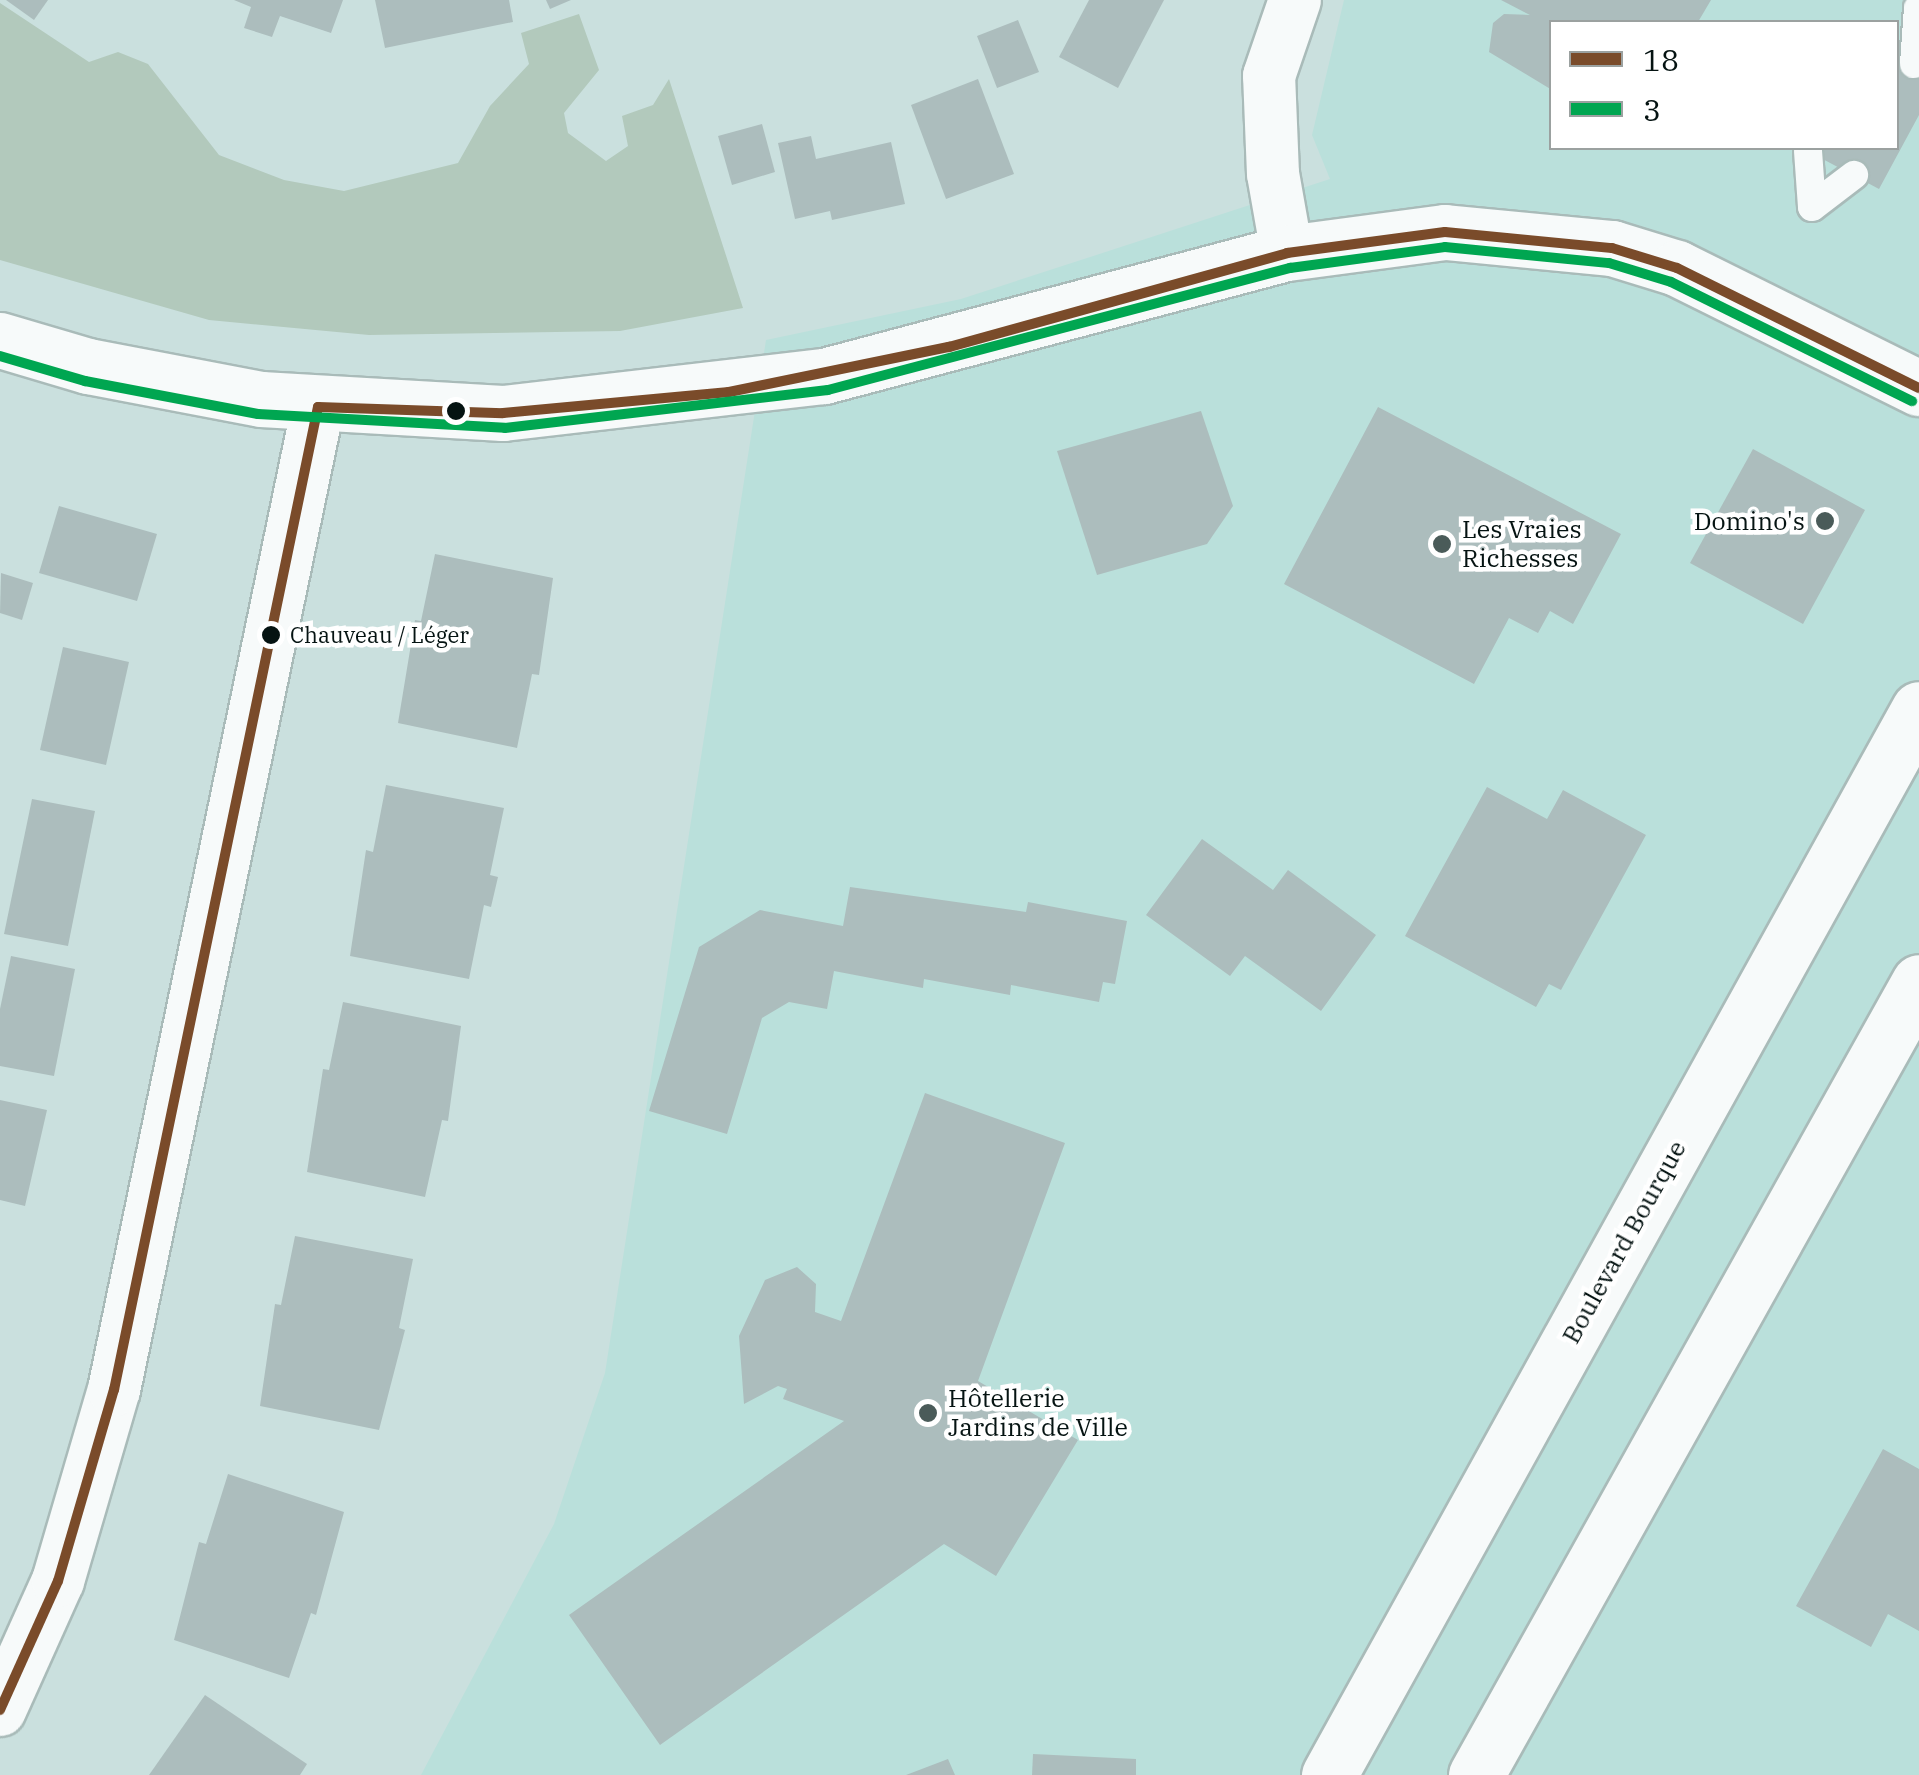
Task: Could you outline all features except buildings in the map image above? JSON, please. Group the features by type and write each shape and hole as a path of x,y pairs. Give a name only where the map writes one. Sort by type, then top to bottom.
{"main road":[{"path":"0,340 191,388 318,407 503,413 748,388 949,348 1287,254 1445,232 1612,248 1742,296 1919,388"},
{"name":"Boulevard Bourque","path":"1329,1775 1919,709"},
{"path":"1476,1775 1919,982"}],"street":[{"path":"1287,254 1273,174 1270,76 1295,0"},
{"path":"0,1710 58,1581 114,1390 318,407"}],"lane":[{"path":"1906,15 1914,64"},
{"path":"1808,151 1812,206 1854,175"}],"shaded area":[{"path":"1344,0 1919,0 1919,1775 421,1775 554,1524 605,1373 766,340 961,299 1330,179 1312,135"},
{"path":"0,3 89,62 118,52 148,64 219,155 284,180 344,191 458,163 490,106 529,64 521,33 579,14 599,70 564,113 568,133 606,161 628,146 622,116 653,105 669,79 743,308 620,331 369,335 209,320 0,260"}],"transit line":[{"name":"18","path":"318,407 503,413 729,392 949,347 1287,253 1445,232 1612,248 1677,268 1919,388"},
{"name":"3","path":"0,356 85,381 258,414 505,428 828,390 1290,268 1445,247 1609,263 1671,282 1912,401"},
{"name":"18","path":"0,1710 58,1581 114,1390 318,407"}],"place":[{"name":"Domino's","path":"1825,521"},
{"name":"Les Vraies Richesses","path":"1442,544"},
{"name":"Chauveau / Léger","path":"271,635"},
{"name":"Hôtellerie Jardins de Ville","path":"928,1413"}]}
